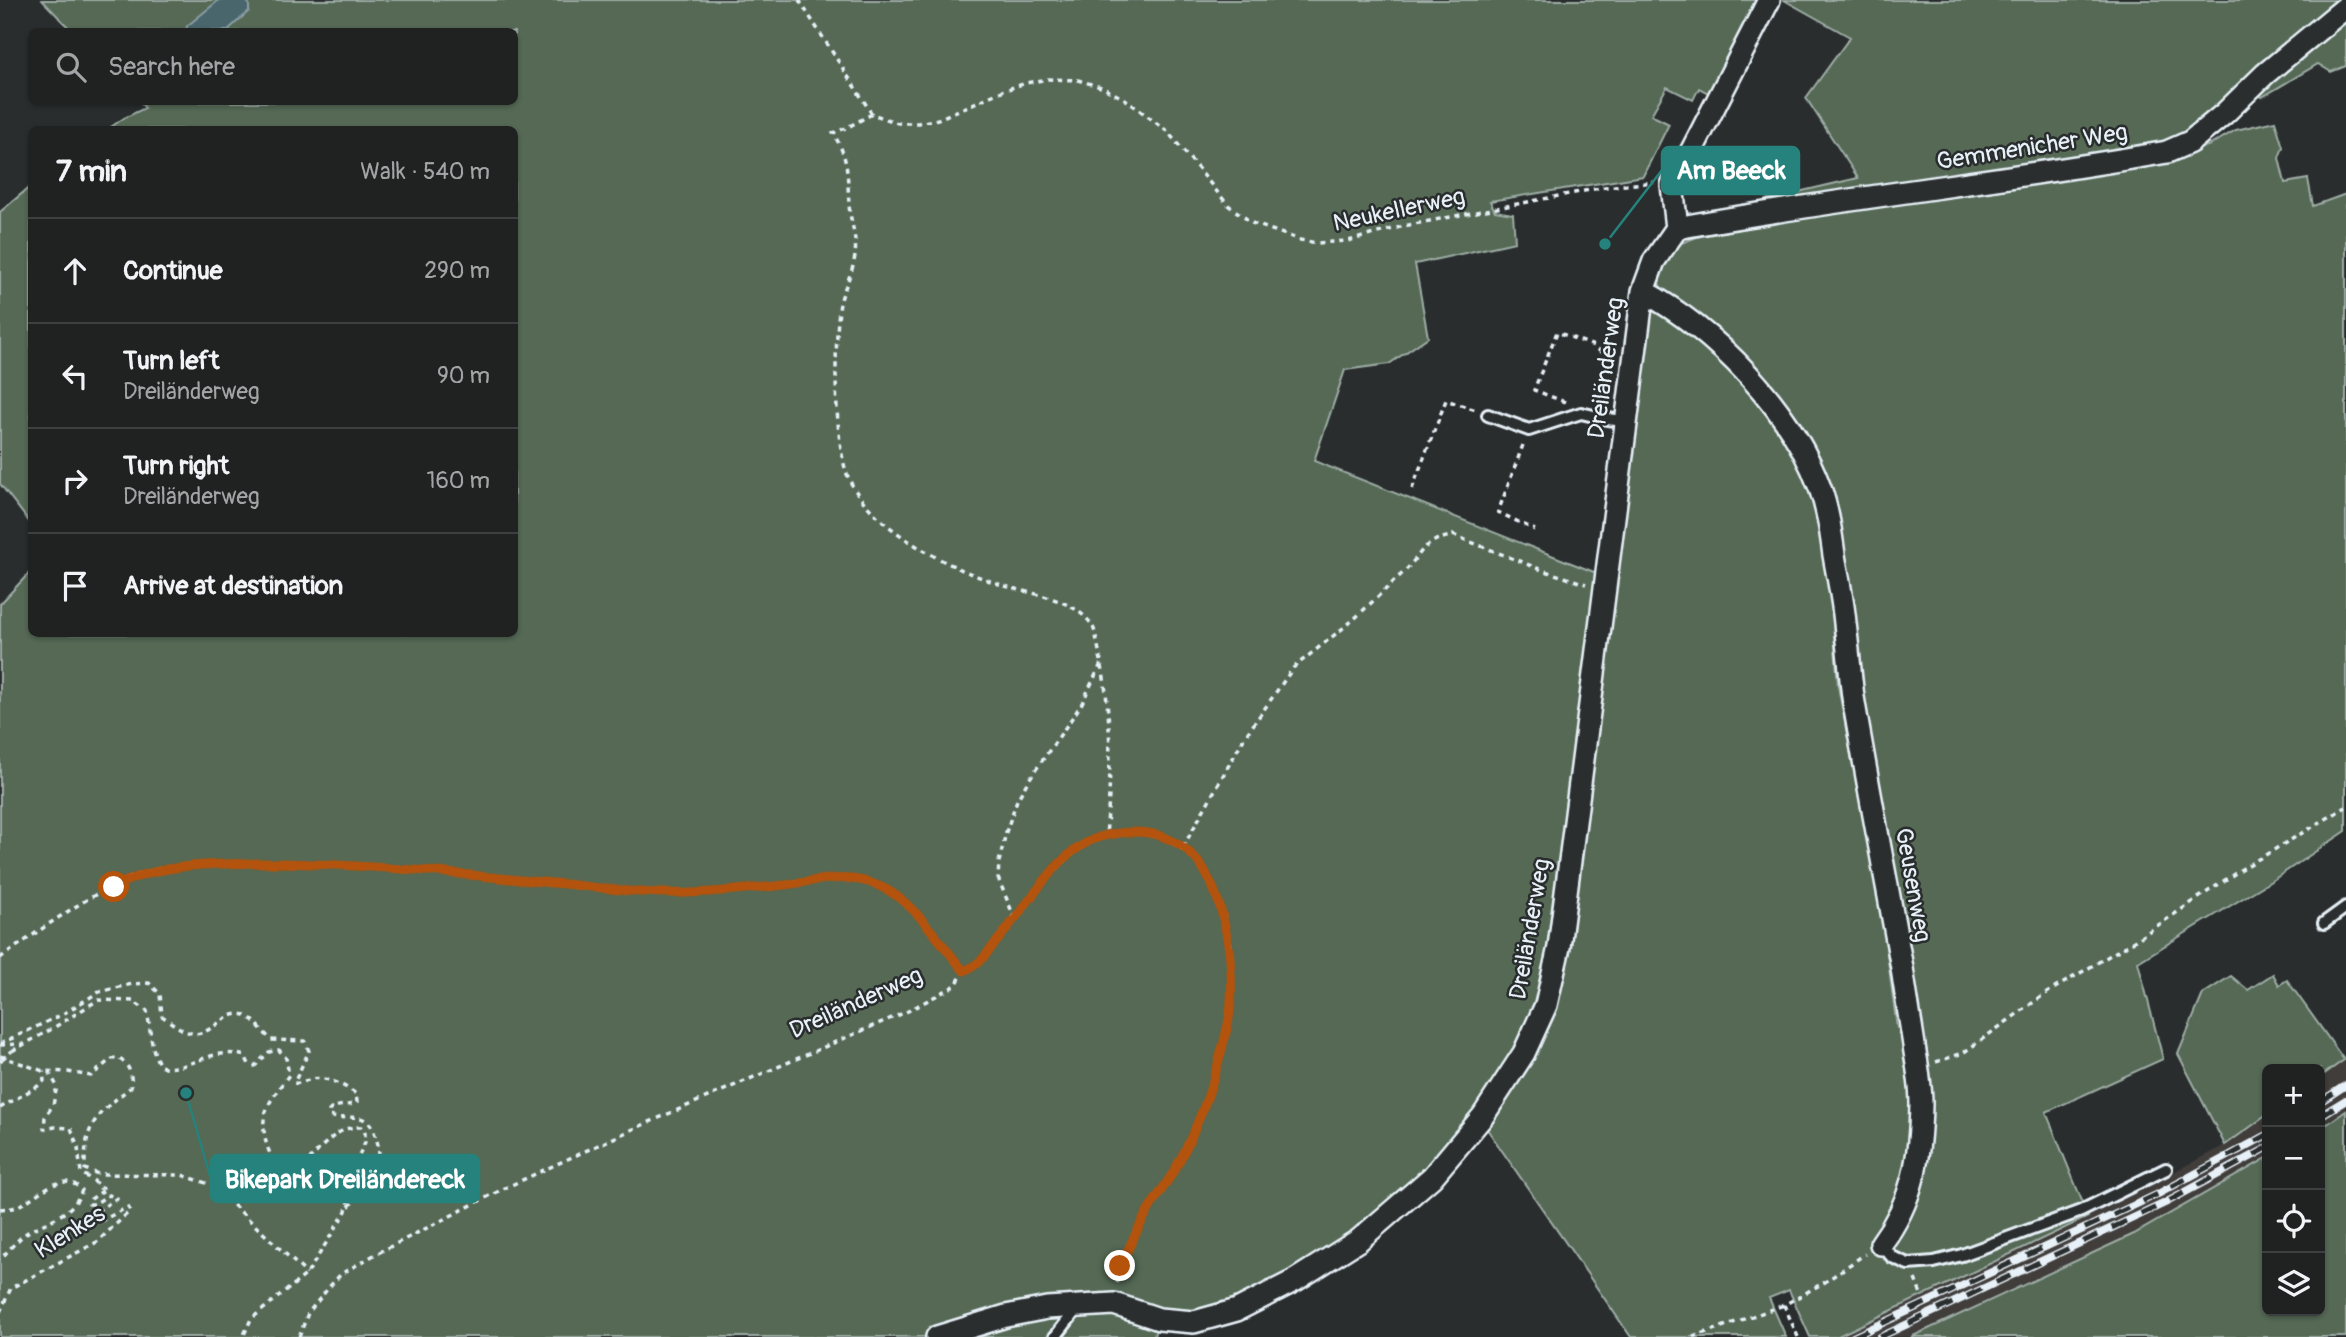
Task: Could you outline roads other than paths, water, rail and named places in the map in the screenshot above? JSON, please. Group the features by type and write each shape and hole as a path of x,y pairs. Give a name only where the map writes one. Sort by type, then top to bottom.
{"street":[{"path":"1677,228 1672,185 1769,0"},
{"name":"Gemmenicher Weg","path":"1677,228 1786,208 1972,184 2167,152 2190,142 2265,74 2346,7"},
{"name":"Dreiländerweg","path":"1079,1306 1114,1304 1159,1320 1194,1322 1237,1310 1294,1281 1359,1240 1432,1177 1483,1116 1524,1053 1546,1005 1559,947 1643,291 1654,261 1677,228"},
{"name":"Geusenweg","path":"1643,291 1668,304 1709,337 1758,386 1803,451 1820,487 1828,516 1845,620 1853,695 1908,1003 1921,1100 1917,1166 1894,1227 1881,1244"},
{"path":"937,1337 1006,1316 1047,1308 1079,1306"}],"lane":[{"path":"1488,415 1529,430 1581,413 1625,421"},
{"path":"2325,923 2346,907"},
{"path":"1881,1244 1892,1256 1908,1264 1934,1262 1962,1255 2081,1211 2166,1169"},
{"path":"1055,1337 1079,1306"}],"water":[{"path":"219,0 246,0 249,4 249,11 230,28 187,26"}],"railway":[{"path":"2325,1099 2346,1085"},
{"path":"2325,1113 2346,1100"},
{"path":"1853,1337 2158,1194 2262,1138"},
{"path":"1880,1337 2165,1203 2262,1151"}],"place":[{"name":"Am Beeck","path":"1605,244"},
{"name":"Bikepark Dreiländereck","path":"186,1093"}]}
